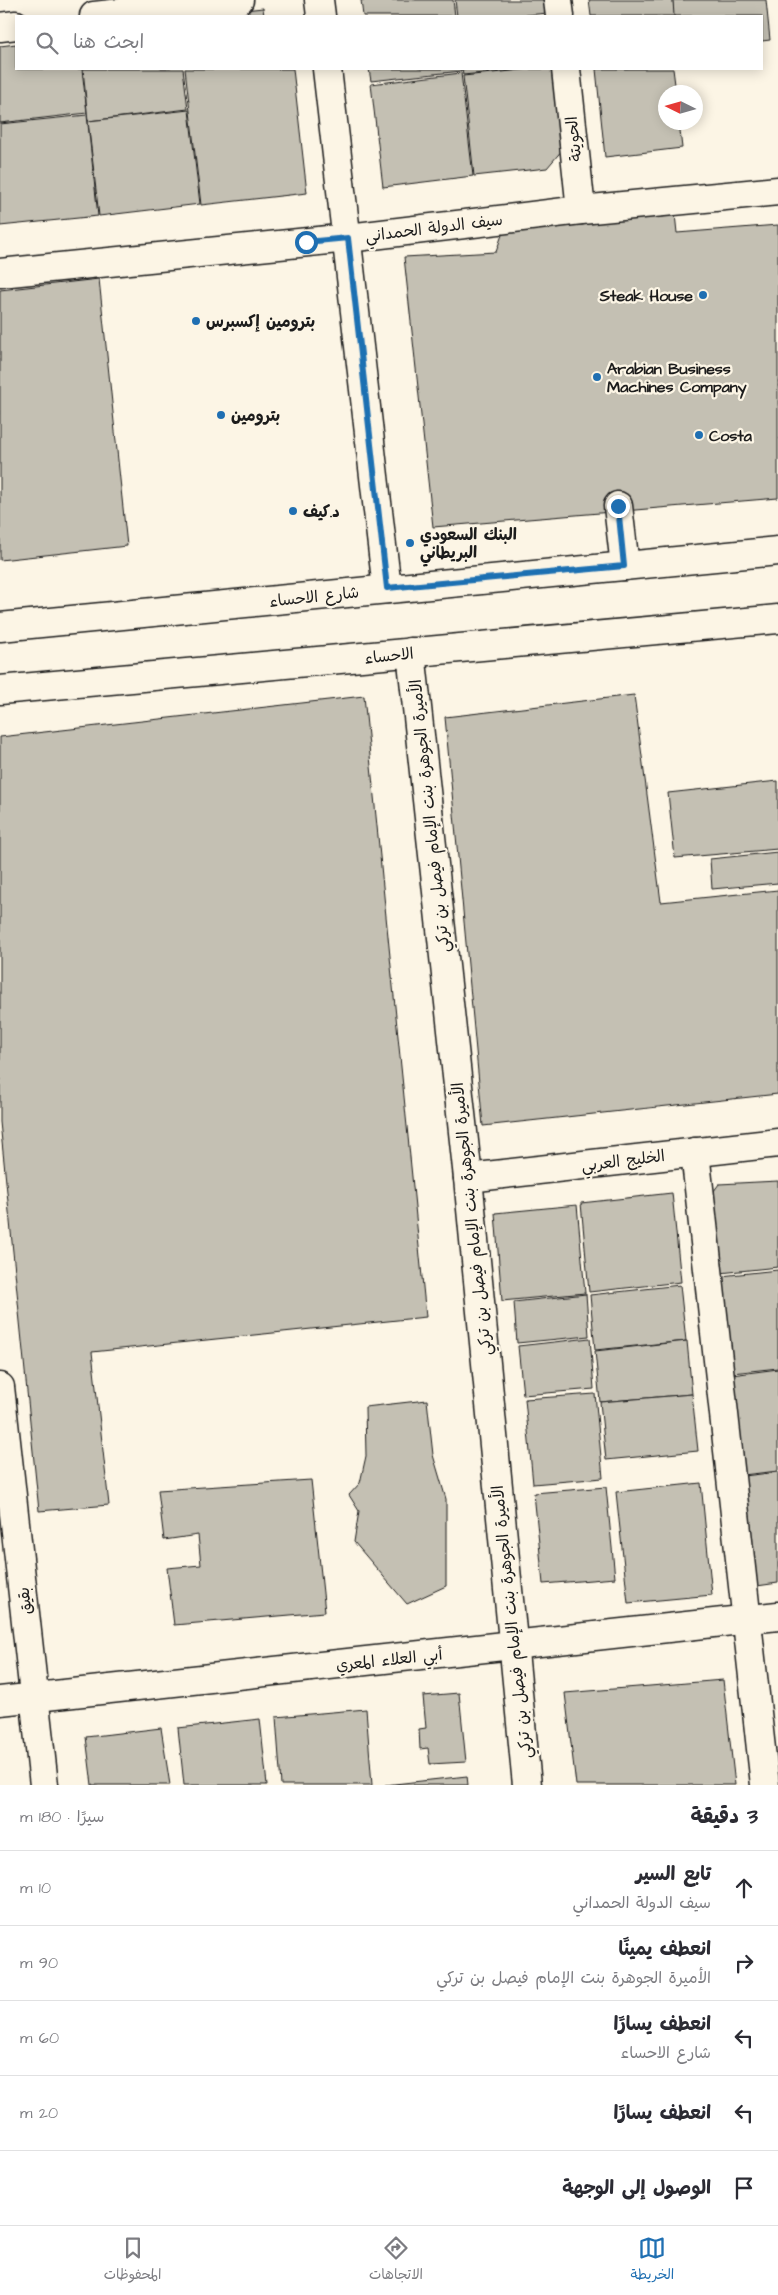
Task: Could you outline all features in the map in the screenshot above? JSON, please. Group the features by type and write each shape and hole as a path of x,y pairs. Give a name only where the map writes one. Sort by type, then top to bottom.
{"street":[{"path":"103,15 239,0"},
{"path":"319,0 321,15"},
{"path":"558,0 560,15"},
{"path":"0,27 15,25"},
{"path":"327,70 387,588"},
{"name":"الحويتة","path":"566,70 581,210"},
{"name":"سيف الدولة الحمداني","path":"0,273 348,238 581,210 778,191"},
{"path":"618,506 624,566"},
{"name":"شارع الاحساء","path":"0,627 778,551"},
{"name":"الاحساء","path":"0,690 778,619"},
{"name":"الأميرة الجوهرة بنت الإمام فيصل بن تركي","path":"411,652 468,1178 527,1785"},
{"name":"الخليج العربي","path":"468,1178 778,1143"},
{"path":"695,1152 766,1785"},
{"name":"بقيق","path":"0,1387 44,1785"},
{"name":"أبي العلاء المعري","path":"0,1701 778,1616"}],"building":[{"path":"361,0 453,0 455,15 363,15"},
{"path":"455,0 547,0 548,13 527,15 457,15"},
{"path":"589,0 673,0 675,15 591,15"},
{"path":"673,0 766,0 770,40 763,41 763,15 674,15"},
{"path":"263,8 264,15 197,15"},
{"path":"15,44 15,70 82,70 87,113 0,123 0,46"},
{"path":"83,70 183,70 188,109 88,121"},
{"path":"185,70 293,70 307,193 201,205"},
{"path":"369,70 461,70 461,71 371,81"},
{"path":"462,70 515,70 463,75"},
{"path":"521,70 555,70 563,149 547,168 474,176 463,76"},
{"path":"596,70 673,70 675,85 658,85 658,130 680,130 682,148 605,157"},
{"path":"461,73 473,176 383,187 371,84"},
{"path":"189,110 200,204 99,216 88,121"},
{"path":"87,115 98,216 0,226 0,124"},
{"name":"Arabian Business Machines Company","path":"675,214 677,233 778,225 778,498 433,527 404,257 496,252 504,229"},
{"path":"99,279 127,546 0,560 0,290"},
{"path":"634,695 661,902 778,890 778,1094 483,1126 445,717"},
{"path":"364,696 426,1317 92,1352 109,1505 39,1511 0,1122 0,737"},
{"path":"778,781 778,849 675,858 668,793"},
{"path":"778,852 778,883 712,889 710,859"},
{"path":"778,1181 778,1267 720,1273 711,1195 719,1184"},
{"path":"672,1193 681,1282 589,1292 581,1203"},
{"path":"577,1205 585,1293 502,1301 495,1213"},
{"path":"778,1270 778,1368 732,1373 721,1276"},
{"path":"680,1285 686,1341 595,1350 590,1295"},
{"path":"586,1294 589,1336 517,1343 514,1302"},
{"path":"590,1338 594,1389 523,1395 518,1346"},
{"path":"687,1341 692,1394 600,1402 595,1351"},
{"path":"778,1369 778,1471 743,1475 732,1375"},
{"path":"595,1394 603,1478 533,1484 525,1399"},
{"path":"692,1394 698,1451 606,1460 600,1402"},
{"path":"427,1400 433,1455 446,1499 446,1586 407,1604 354,1542 359,1511 349,1495 360,1483 366,1456 365,1407"},
{"path":"778,1472 778,1583 757,1586 744,1476"},
{"path":"311,1480 325,1612 174,1625 167,1568 201,1565 198,1535 164,1540 158,1490"},
{"path":"701,1483 712,1595 628,1603 616,1492"},
{"path":"606,1487 615,1578 543,1584 534,1493"},
{"path":"723,1680 735,1785 576,1785 565,1693"},
{"path":"459,1693 466,1762 430,1764 428,1748 420,1749 419,1729 426,1728 423,1696"},
{"path":"366,1709 372,1785 281,1785 276,1717"},
{"path":"260,1719 267,1785 184,1785 178,1728"},
{"path":"161,1728 170,1785 92,1785 86,1737"},
{"path":"467,1776 468,1785 385,1785"}],"place":[{"name":"Steak House","path":"703,295"},
{"name":"بترومين إكسبرس","path":"196,321"},
{"name":"Arabian Business Machines Company","path":"597,377"},
{"name":"بترومين","path":"221,415"},
{"name":"Costa","path":"699,435"},
{"name":"د.كيف","path":"293,511"},
{"name":"البنك السعودي البريطاني","path":"410,543"}],"route":[{"path":"306,242 348,238 387,588 624,566 618,506"}]}
